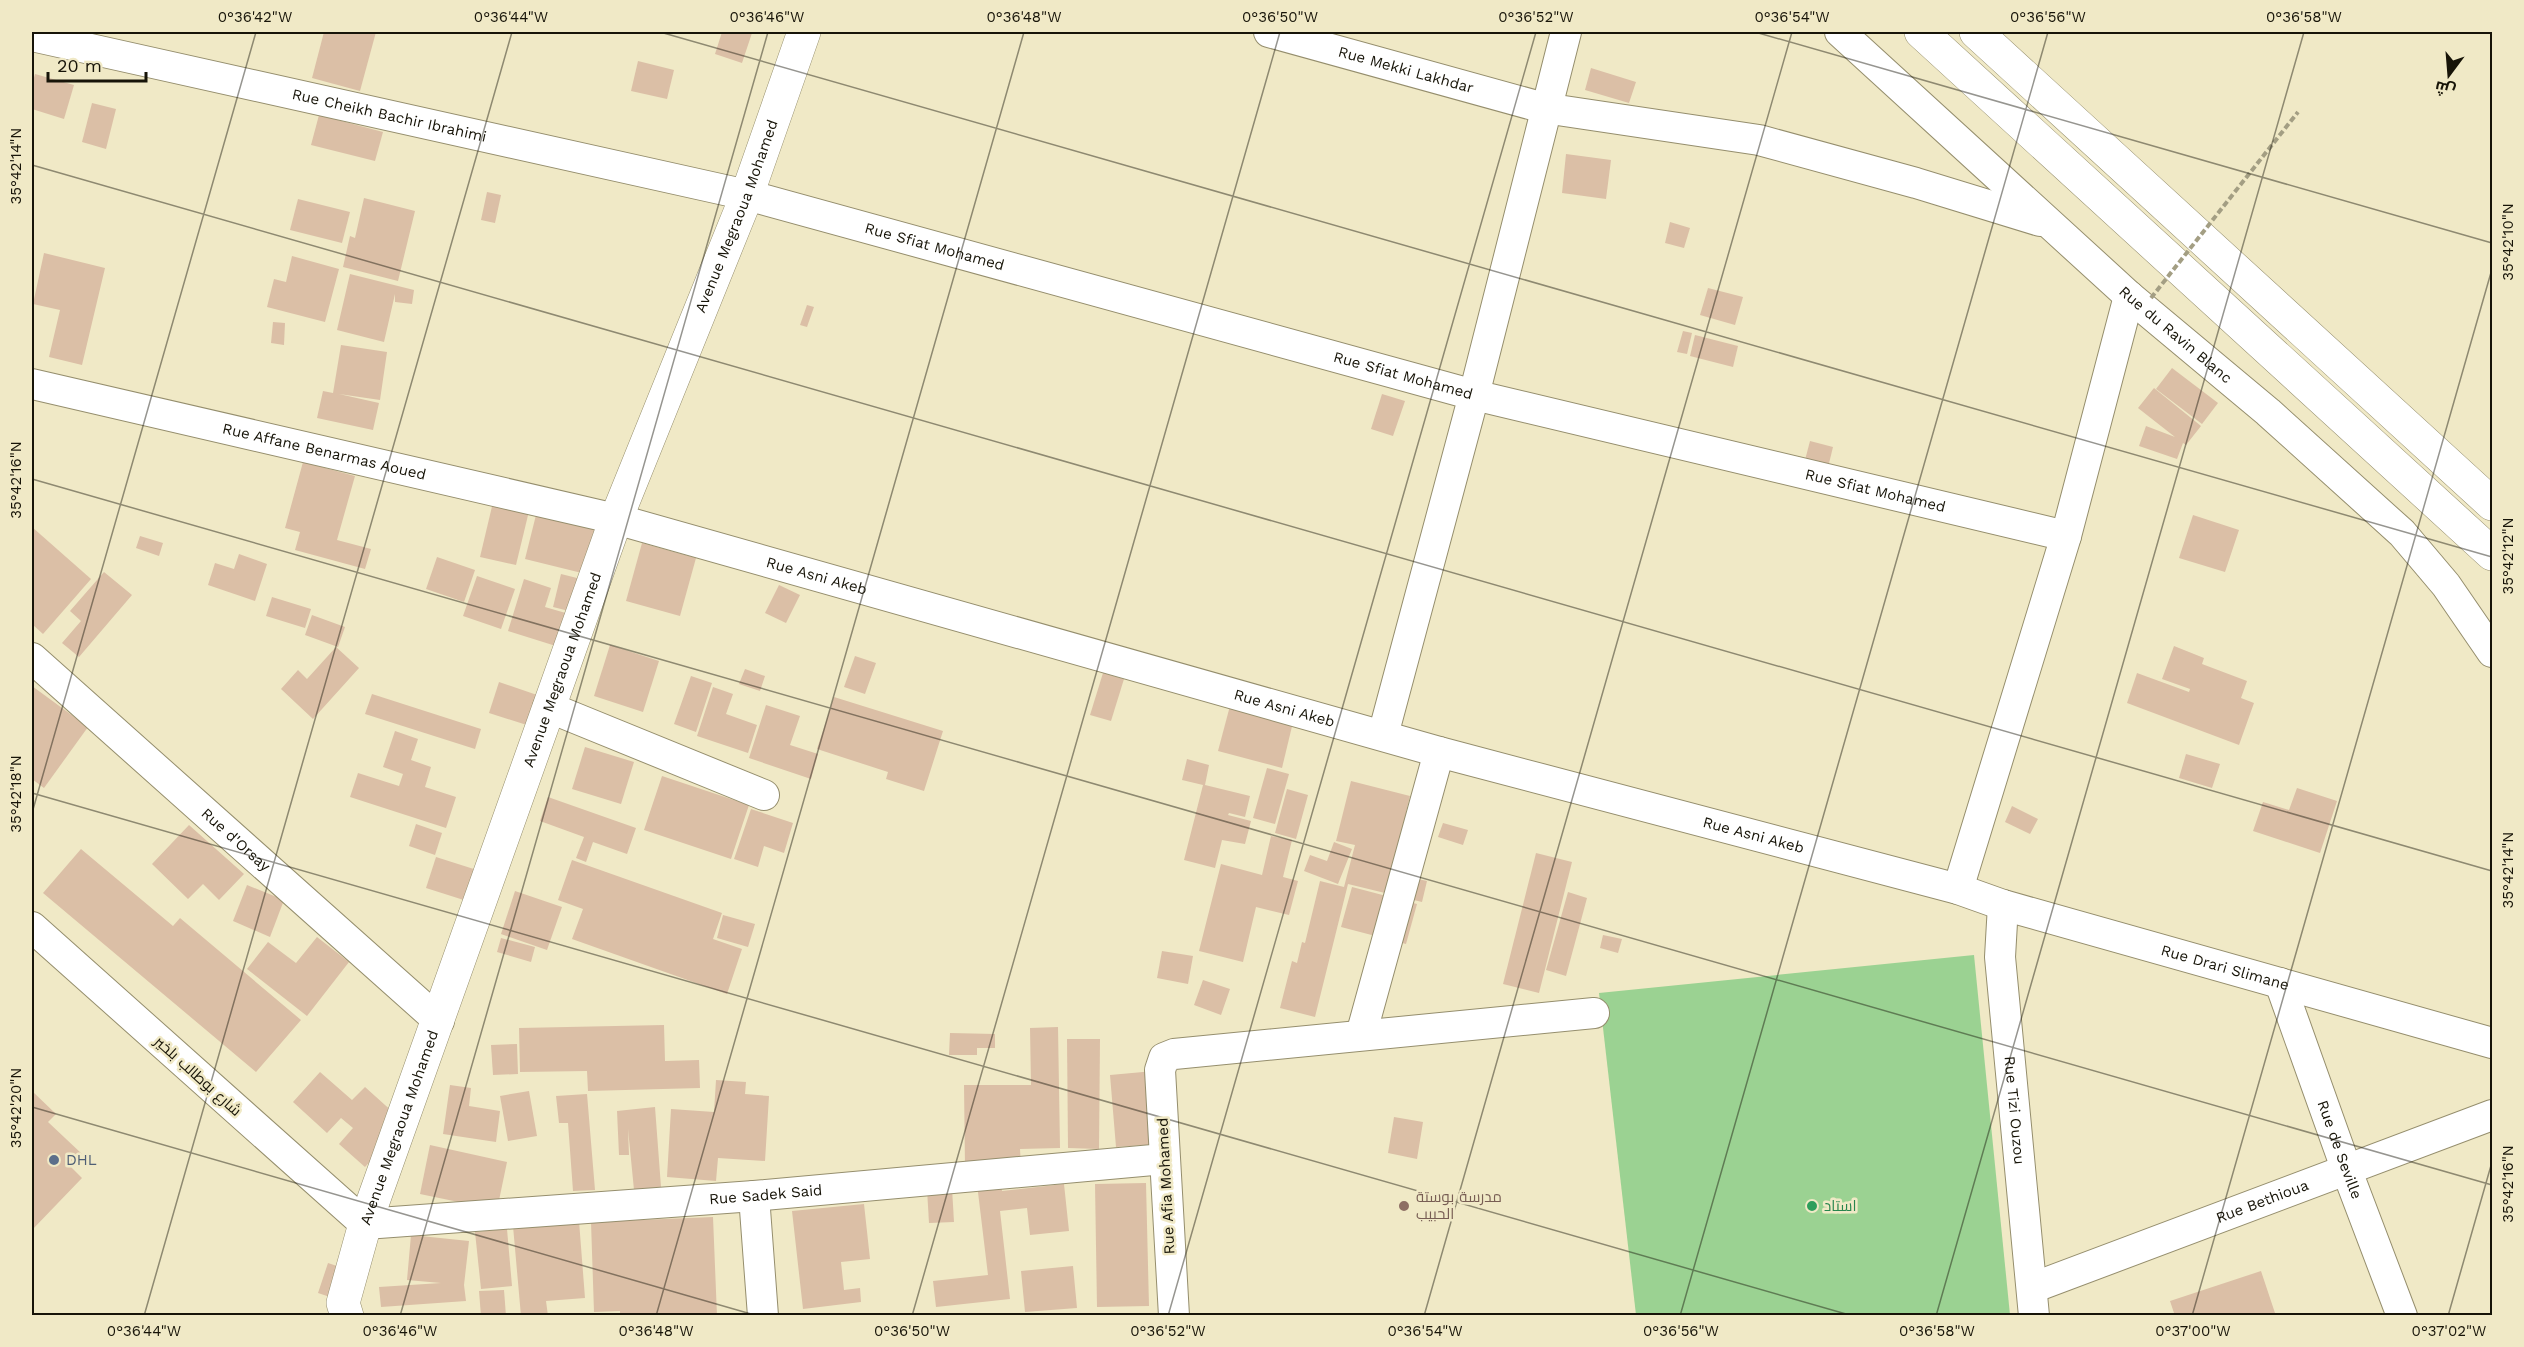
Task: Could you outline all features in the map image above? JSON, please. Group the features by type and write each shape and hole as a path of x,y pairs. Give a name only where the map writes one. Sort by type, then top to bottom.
{"main road":[{"name":"Avenue Megraoua Mohamed","path":"346,1316 343,1303 365,1224 439,1021 548,707 616,519 747,195 804,32"},
{"path":"1921,32 2493,554"},
{"path":"1976,32 2493,504"}],"street":[{"name":"Rue Mekki Lakhdar","path":"1269,32 1544,108 1759,140 1916,183 2049,224"},
{"path":"1383,735 1474,395 1544,108 1566,32"},
{"name":"Rue du Ravin Blanc","path":"1840,32 2049,224 2140,297 2402,533 2446,585 2493,652"},
{"name":"Rue Cheikh Bachir Ibrahimi","path":"32,36 747,195"},
{"name":"Rue Sfiat Mohamed","path":"747,195 1474,395 2066,536"},
{"path":"1958,889 2140,297"},
{"name":"Rue Affane Benarmas Aoued","path":"32,384 616,519"},
{"name":"Rue Asni Akeb","path":"616,519 1438,752 1958,889"},
{"name":"Rue d'Orsay","path":"32,658 439,1021"},
{"path":"548,707 764,795"},
{"path":"1438,752 1361,1035 1594,1013"},
{"name":"Rue Drari Slimane","path":"1958,889 2003,905 2493,1043"},
{"name":"Rue Tizi Ouzou","path":"2003,905 2000,957 2033,1302"},
{"name":"شارع بوطالب بلخير","path":"32,927 365,1224"},
{"name":"Rue de Seville","path":"2280,983 2402,1316"},
{"name":"Rue Afia Mohamed","path":"1174,1316 1160,1070 1164,1058 1174,1054 1361,1035"},
{"name":"Rue Bethioua","path":"2033,1302 2347,1171 2493,1115"},
{"name":"Rue Sadek Said","path":"365,1224 754,1196 1164,1159"},
{"path":"754,1196 763,1316"}],"path":[{"path":"2140,297 2298,112"}],"green space":[{"name":"استاد","path":"1974,955 2010,1315 1636,1315 1599,993"}],"building":[{"path":"324,32 376,32 360,91 312,78"},
{"path":"722,32 752,33 742,63 715,54"},
{"path":"638,61 674,70 667,99 631,91"},
{"path":"1591,68 1636,82 1629,103 1585,90"},
{"path":"35,74 74,85 64,119 32,109 32,85"},
{"path":"92,103 116,109 106,149 82,142"},
{"path":"319,115 383,132 375,161 311,145"},
{"path":"1566,154 1611,160 1606,199 1562,193"},
{"path":"487,192 501,195 495,223 481,220"},
{"path":"364,198 415,211 398,281 343,267 350,236 355,238"},
{"path":"298,199 350,212 342,243 290,230"},
{"path":"1670,222 1690,228 1684,248 1665,243"},
{"path":"44,253 105,268 82,365 49,357 60,310 33,304"},
{"path":"292,256 339,269 325,322 267,307 274,279 286,282"},
{"path":"350,274 414,290 412,304 395,302 395,294 384,342 337,330"},
{"path":"1708,288 1743,297 1735,325 1700,315"},
{"path":"807,305 814,307 807,327 800,325"},
{"path":"273,322 285,323 284,345 271,343"},
{"path":"1683,331 1692,333 1687,354 1677,352"},
{"path":"1695,335 1738,346 1733,367 1690,356"},
{"path":"341,345 387,352 380,400 339,394 379,403 373,430 317,418 323,391 333,393"},
{"path":"2172,368 2218,403 2202,424 2156,389"},
{"path":"2154,388 2201,426 2186,445 2183,443 2177,459 2139,446 2146,426 2175,437 2138,408"},
{"path":"1382,394 1405,401 1393,436 1371,429"},
{"path":"1810,441 1833,447 1823,488 1799,483"},
{"path":"303,462 355,476 337,540 371,549 365,569 295,550 300,532 285,528"},
{"path":"494,498 530,507 516,565 480,557"},
{"path":"538,507 607,524 594,576 525,559"},
{"path":"2193,515 2239,530 2225,572 2179,558"},
{"path":"32,527 91,579 43,634 32,624"},
{"path":"140,536 163,543 159,556 136,548"},
{"path":"642,543 696,558 680,616 626,601"},
{"path":"239,554 267,564 255,601 208,585 215,563 234,569"},
{"path":"437,557 475,570 464,602 426,589"},
{"path":"104,572 132,595 79,657 62,643 81,621 70,611"},
{"path":"561,574 585,580 577,613 553,607"},
{"path":"477,576 515,589 501,629 463,616"},
{"path":"524,579 551,588 545,607 569,614 559,647 508,631"},
{"path":"779,585 800,595 786,623 765,613"},
{"path":"272,597 311,609 305,628 266,616"},
{"path":"312,615 345,627 338,647 305,635"},
{"path":"610,645 659,661 643,712 594,696"},
{"path":"2174,646 2204,658 2202,664 2247,681 2241,698 2254,703 2239,745 2127,703 2137,673 2189,692 2190,689 2162,679"},
{"path":"336,647 359,668 313,719 281,689 298,670 307,679"},
{"path":"855,656 876,663 865,694 844,687"},
{"path":"745,669 765,676 760,691 739,684"},
{"path":"1103,673 1124,679 1111,721 1090,715"},
{"path":"691,676 712,683 696,732 674,724"},
{"path":"499,682 540,696 530,726 489,713"},
{"path":"32,686 88,727 44,788 32,779"},
{"path":"713,687 733,694 726,714 757,725 748,753 697,736"},
{"path":"372,694 481,729 475,749 365,714"},
{"path":"834,697 943,731 924,791 886,779 888,772 817,749"},
{"path":"1231,702 1294,718 1282,768 1218,751"},
{"path":"766,705 800,716 790,745 818,754 811,779 749,758"},
{"path":"395,731 418,739 411,760 431,767 425,787 456,797 446,828 350,797 358,773 399,786 403,774 383,767"},
{"path":"585,747 634,762 621,804 572,789"},
{"path":"2186,754 2220,764 2212,788 2179,778"},
{"path":"1187,759 1209,765 1205,785 1250,796 1245,817 1229,813 1228,815 1251,821 1245,844 1222,840 1215,868 1184,860 1203,785 1182,780"},
{"path":"1267,768 1289,774 1275,824 1253,818"},
{"path":"662,776 749,805 731,859 644,830"},
{"path":"1351,781 1410,796 1406,812 1433,819 1418,879 1427,881 1422,902 1348,884 1315,1017 1280,1008 1292,961 1297,963 1302,942 1305,943 1320,881 1344,887 1355,845 1336,841"},
{"path":"2297,788 2337,801 2320,853 2253,831 2263,802 2289,810"},
{"path":"1287,789 1308,795 1296,839 1275,833"},
{"path":"548,797 636,828 627,854 593,842 586,862 576,858 584,837 540,821"},
{"path":"2012,806 2038,819 2030,834 2005,822"},
{"path":"751,809 793,823 784,853 764,846 758,867 734,859"},
{"path":"1443,823 1468,830 1463,845 1438,837"},
{"path":"416,824 442,833 435,855 409,846"},
{"path":"189,825 244,874 219,900 203,884 188,899 152,864"},
{"path":"1271,836 1292,840 1283,877 1298,881 1289,915 1256,907 1243,962 1199,951 1221,864 1262,875"},
{"path":"1334,842 1352,849 1338,884 1304,871 1310,855 1327,861"},
{"path":"81,849 173,926 180,918 301,1020 256,1072 43,893"},
{"path":"1536,853 1572,862 1539,993 1503,984"},
{"path":"436,857 480,871 470,902 426,888"},
{"path":"572,860 722,913 713,939 742,949 727,994 572,939 583,909 558,900"},
{"path":"247,885 284,900 270,937 233,921"},
{"path":"1352,887 1417,904 1406,944 1341,927"},
{"path":"515,891 562,907 547,950 501,934"},
{"path":"1568,892 1587,898 1566,976 1546,970"},
{"path":"723,915 755,924 748,947 717,938"},
{"path":"1603,935 1622,939 1618,953 1600,948"},
{"path":"317,937 349,962 307,1016 247,969 268,942 296,963"},
{"path":"501,938 535,947 531,962 497,952"},
{"path":"1162,951 1193,956 1188,984 1157,978"},
{"path":"1203,980 1230,989 1221,1015 1194,1005"},
{"path":"664,1025 665,1061 699,1060 700,1088 588,1091 587,1071 520,1072 519,1028"},
{"path":"1058,1027 1060,1148 1020,1149 1021,1167 965,1167 964,1085 1031,1085 1030,1028"},
{"path":"950,1033 995,1034 995,1048 977,1048 977,1055 949,1055"},
{"path":"1067,1039 1100,1039 1099,1149 1068,1148"},
{"path":"517,1044 518,1074 493,1075 491,1045"},
{"path":"1154,1071 1161,1144 1116,1147 1110,1075"},
{"path":"320,1072 352,1100 365,1087 405,1123 365,1167 339,1144 353,1128 341,1118 327,1133 293,1102"},
{"path":"716,1080 746,1082 745,1094 769,1096 765,1161 718,1158 716,1181 667,1177 671,1109 714,1112"},
{"path":"450,1085 471,1088 469,1106 500,1111 496,1142 443,1134"},
{"name":"DHL","path":"32,1091 56,1114 48,1122 82,1154 70,1166 82,1178 32,1230"},
{"path":"529,1091 537,1136 508,1141 500,1096"},
{"path":"587,1094 595,1190 573,1191 568,1123 559,1123 556,1096"},
{"path":"655,1107 661,1187 634,1190 628,1129 629,1155 619,1155 617,1111"},
{"path":"1394,1117 1423,1122 1417,1159 1388,1153"},
{"path":"430,1145 507,1162 497,1210 420,1194"},
{"path":"1001,1181 1002,1191 1064,1184 1069,1231 1030,1235 1027,1208 1000,1211 1010,1299 936,1307 933,1281 988,1275 977,1184"},
{"path":"1146,1183 1149,1306 1097,1307 1095,1184"},
{"path":"952,1188 954,1222 929,1223 927,1189"},
{"path":"864,1204 870,1259 841,1262 844,1290 860,1288 861,1302 803,1309 792,1211"},
{"path":"713,1217 717,1316 620,1316 620,1311 594,1312 591,1222"},
{"path":"579,1221 585,1298 546,1301 548,1316 521,1316 513,1226"},
{"path":"507,1229 512,1286 481,1289 475,1232"},
{"path":"411,1235 469,1241 464,1285 466,1301 381,1307 379,1287 441,1283 407,1280"},
{"path":"328,1263 367,1276 357,1306 318,1293"},
{"path":"1073,1266 1077,1308 1025,1312 1021,1271"},
{"path":"2261,1271 2276,1316 2175,1316 2170,1301"},
{"path":"504,1290 506,1316 481,1316 479,1291"}],"place":[{"name":"DHL","path":"54,1160"},
{"name":"مدرسة بوستة الحبيب","path":"1404,1206"},
{"name":"استاد","path":"1812,1206"}]}
